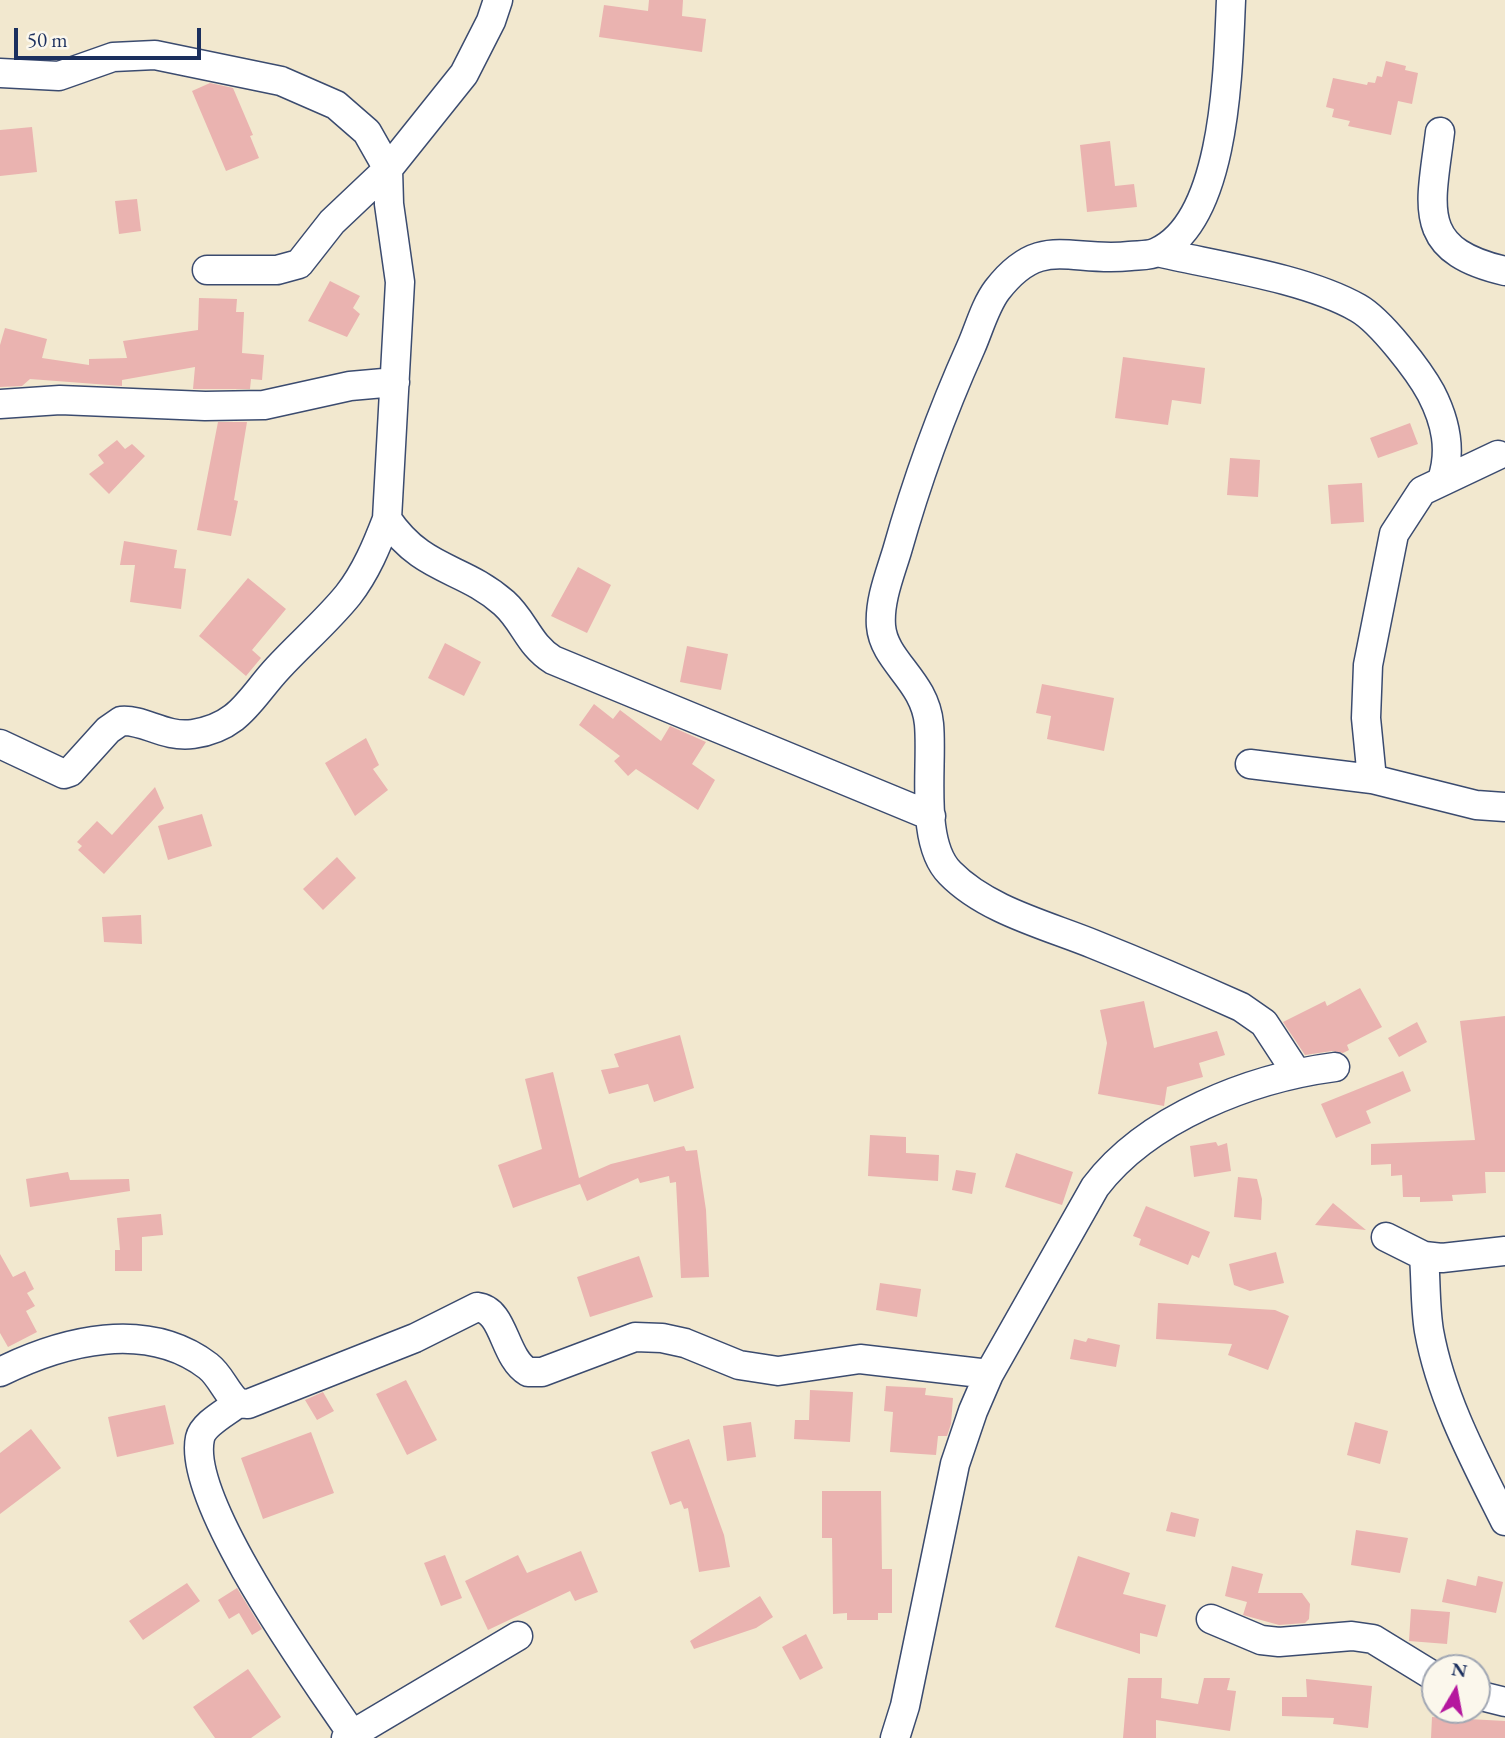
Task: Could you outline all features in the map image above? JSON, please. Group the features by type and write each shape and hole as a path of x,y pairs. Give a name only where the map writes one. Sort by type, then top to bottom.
{"street":[{"path":"206,270 277,270 299,264 332,222 388,169 464,74 491,21 498,0"},
{"path":"1157,252 1179,234 1201,205 1223,114 1231,47 1231,0"},
{"path":"0,72 59,76 113,57 155,55 281,81 336,105 366,131 388,169 389,204 400,282 387,519 373,554 350,592 277,669 242,713 221,726 194,734 176,735 121,721 108,730 70,772 64,774 0,744"},
{"path":"1440,132 1430,209 1437,232 1451,248 1485,267 1505,271"},
{"path":"1296,1072 1264,1023 1241,1007 1002,907 949,872 935,850 931,816 929,721 925,702 916,684 887,648 881,626 884,594 934,432 994,293 1021,263 1045,254 1118,257 1157,252 1295,284 1330,295 1361,310 1421,374 1441,412 1450,457 1442,480"},
{"path":"0,404 60,400 205,406 264,405 350,386 395,382"},
{"path":"1371,779 1366,718 1368,665 1394,534 1422,491 1498,455"},
{"path":"387,519 400,538 417,555 480,586 506,605 531,643 553,660 931,816"},
{"path":"1250,764 1371,779 1476,805 1505,807"},
{"path":"895,1738 905,1706 955,1464 989,1374 1070,1228 1107,1171 1147,1136 1199,1108 1296,1072 1335,1068"},
{"path":"1386,1237 1424,1256 1442,1258 1505,1251"},
{"path":"1424,1256 1429,1329 1434,1352 1461,1429 1505,1521"},
{"path":"518,1636 349,1736 254,1585 210,1500 202,1470 200,1436 204,1429 238,1403 248,1404 305,1383 415,1338 477,1307 484,1308 495,1317 512,1357 528,1373 542,1371 635,1338 648,1338 685,1343 739,1366 778,1371 860,1359 989,1374"},
{"path":"0,1372 29,1358 73,1343 103,1338 138,1340 187,1353 210,1368 238,1403"},
{"path":"1211,1619 1261,1640 1279,1642 1352,1636 1373,1639 1421,1668"}],"building":[{"path":"649,0 683,0 682,16 706,19 702,52 599,37 604,5 648,11"},
{"path":"1386,61 1406,66 1405,70 1418,73 1412,104 1398,101 1391,135 1348,126 1350,121 1332,117 1334,109 1326,107 1333,78 1367,85 1368,82 1375,83 1377,76 1382,77"},
{"path":"210,83 233,88 253,135 250,136 259,158 226,171 192,91"},
{"path":"32,127 37,172 0,176 0,130"},
{"path":"1110,141 1115,186 1134,184 1137,207 1087,212 1080,145"},
{"path":"137,199 141,231 119,234 115,201"},
{"path":"330,281 360,296 353,308 360,314 347,337 308,321"},
{"path":"199,298 237,299 236,312 244,312 242,353 264,355 262,380 251,379 250,389 193,389 195,367 122,380 122,386 30,379 22,386 0,387 0,345 5,328 47,339 42,358 89,365 89,359 127,358 123,341 198,330"},
{"path":"1123,357 1205,368 1201,404 1172,400 1168,425 1115,418"},
{"path":"218,422 247,422 231,536 197,530"},
{"path":"1410,423 1418,444 1378,458 1370,438"},
{"path":"117,440 125,449 132,444 145,456 109,494 89,474 104,463 98,455"},
{"path":"1230,458 1260,460 1258,497 1227,495"},
{"path":"1362,483 1364,522 1331,524 1328,485"},
{"path":"124,541 177,550 174,568 186,569 181,609 130,602 135,565 120,565"},
{"path":"578,567 611,585 587,633 551,616"},
{"path":"248,578 286,609 252,650 261,658 246,676 199,636"},
{"path":"445,643 481,662 464,696 428,678"},
{"path":"687,646 728,654 721,690 680,682"},
{"path":"1042,684 1114,698 1104,751 1047,739 1051,716 1036,713"},
{"path":"594,704 613,719 620,710 661,741 670,726 706,742 692,764 715,780 698,810 636,769 628,776 614,761 620,756 579,725"},
{"path":"366,738 379,765 373,769 388,790 355,816 325,763"},
{"path":"155,787 164,808 104,874 78,850 82,846 77,842 97,821 112,835"},
{"path":"202,814 212,846 168,860 158,826"},
{"path":"337,857 356,878 323,910 303,889"},
{"path":"141,915 142,944 104,942 102,917"},
{"path":"1360,988 1382,1027 1347,1045 1349,1050 1343,1053 1332,1051 1305,1055 1283,1022 1325,1001 1327,1006"},
{"path":"1144,1001 1154,1048 1217,1031 1225,1055 1199,1063 1203,1077 1167,1087 1164,1106 1098,1094 1107,1043 1100,1010"},
{"path":"1505,1016 1505,1172 1485,1172 1486,1193 1452,1195 1453,1201 1420,1202 1420,1197 1403,1197 1402,1175 1391,1176 1391,1164 1371,1165 1371,1144 1475,1140 1460,1021"},
{"path":"1417,1022 1427,1042 1399,1057 1388,1038"},
{"path":"680,1035 694,1088 654,1102 648,1084 609,1094 601,1070 619,1067 614,1054"},
{"path":"1403,1071 1411,1091 1366,1111 1371,1123 1336,1138 1321,1104"},
{"path":"553,1072 579,1178 611,1164 684,1146 686,1151 697,1150 706,1210 709,1277 681,1278 676,1182 670,1183 669,1176 640,1183 638,1178 587,1201 580,1184 513,1208 498,1165 542,1149 525,1079"},
{"path":"870,1135 906,1137 906,1153 939,1155 938,1181 868,1176"},
{"path":"1216,1142 1218,1146 1227,1143 1231,1171 1194,1177 1190,1146"},
{"path":"1016,1153 1073,1172 1062,1205 1005,1187"},
{"path":"956,1170 976,1173 972,1194 952,1190"},
{"path":"68,1172 70,1180 129,1179 130,1191 30,1207 26,1179"},
{"path":"1238,1177 1257,1179 1262,1199 1261,1220 1234,1217"},
{"path":"1333,1203 1366,1230 1315,1225"},
{"path":"1146,1206 1210,1232 1199,1258 1192,1255 1188,1265 1139,1245 1141,1239 1133,1236"},
{"path":"161,1214 163,1235 142,1237 142,1271 115,1271 115,1250 120,1250 117,1218"},
{"path":"1276,1252 1284,1283 1250,1291 1234,1285 1229,1264"},
{"path":"0,1254 13,1277 25,1271 34,1289 27,1293 35,1306 26,1311 37,1332 8,1347 0,1333"},
{"path":"639,1256 653,1297 590,1317 577,1277"},
{"path":"880,1283 921,1289 917,1317 876,1310"},
{"path":"1158,1303 1275,1310 1289,1316 1268,1370 1228,1355 1232,1344 1156,1339"},
{"path":"1088,1338 1120,1345 1116,1367 1070,1359 1074,1339 1086,1342"},
{"path":"406,1380 437,1440 407,1455 376,1394"},
{"path":"886,1386 926,1388 925,1395 953,1398 951,1424 947,1436 938,1436 936,1455 890,1452 893,1412 884,1411"},
{"path":"810,1390 853,1392 850,1442 794,1439 795,1420 809,1420"},
{"path":"323,1392 334,1411 317,1420 305,1400"},
{"path":"165,1405 174,1444 117,1457 108,1417"},
{"path":"751,1422 756,1457 727,1461 723,1426"},
{"path":"1355,1422 1388,1431 1380,1464 1347,1455"},
{"path":"31,1429 61,1468 0,1514 0,1453"},
{"path":"311,1432 334,1493 263,1519 241,1458"},
{"path":"689,1439 724,1535 730,1567 699,1572 688,1508 684,1509 681,1501 670,1505 651,1452"},
{"path":"822,1491 881,1491 882,1569 892,1569 892,1613 878,1613 878,1620 847,1620 847,1613 833,1614 832,1538 822,1538"},
{"path":"1171,1512 1199,1519 1195,1537 1166,1531"},
{"path":"1356,1530 1408,1538 1400,1573 1351,1565"},
{"path":"581,1551 598,1592 575,1601 570,1591 488,1630 465,1581 518,1555 527,1573"},
{"path":"445,1555 462,1598 441,1606 424,1563"},
{"path":"1078,1556 1130,1573 1123,1594 1166,1605 1157,1637 1140,1633 1140,1654 1055,1627"},
{"path":"1232,1566 1263,1574 1258,1593 1302,1593 1310,1604 1309,1619 1305,1623 1279,1625 1243,1615 1247,1602 1225,1596"},
{"path":"1478,1576 1503,1582 1496,1613 1442,1602 1447,1579 1476,1586"},
{"path":"187,1583 200,1601 143,1640 129,1621"},
{"path":"237,1588 262,1629 252,1635 239,1613 229,1619 218,1600"},
{"path":"760,1596 773,1617 756,1628 694,1649 690,1641"},
{"path":"1411,1609 1450,1612 1447,1644 1409,1641"},
{"path":"806,1634 823,1668 800,1680 782,1647"},
{"path":"248,1669 281,1717 251,1738 215,1738 193,1707"},
{"path":"1128,1678 1162,1678 1161,1698 1198,1704 1204,1678 1230,1678 1227,1690 1236,1691 1230,1731 1156,1720 1156,1738 1123,1738"},
{"path":"1306,1679 1372,1686 1368,1728 1333,1724 1334,1718 1282,1716 1282,1697 1307,1697"},
{"path":"1491,1720 1505,1721 1505,1738 1431,1738 1432,1724 1491,1724"}]}
